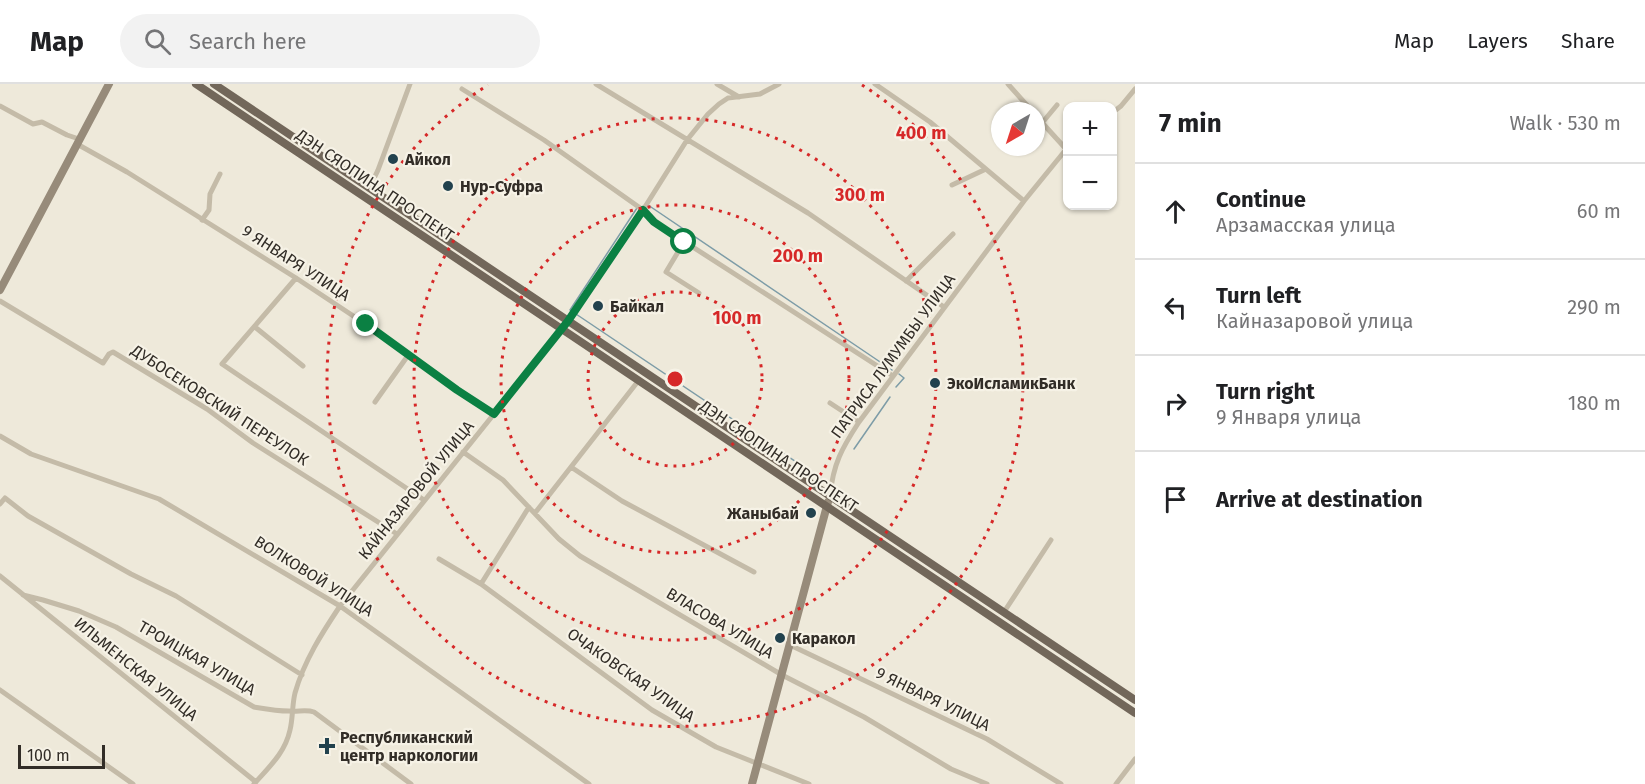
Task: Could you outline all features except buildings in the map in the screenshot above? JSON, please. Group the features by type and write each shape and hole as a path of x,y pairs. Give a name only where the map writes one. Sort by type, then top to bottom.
{"main road":[{"name":"ДЭН СЯОПИНА ПРОСПЕКТ","path":"196,84 364,196 705,413 1135,700"},
{"name":"ДЭН СЯОПИНА ПРОСПЕКТ","path":"214,84 370,187 639,380 1135,713"},
{"path":"700,421 705,413"}],"street":[{"path":"0,290 109,84"},
{"path":"364,196 370,187 410,84"},
{"path":"596,84 808,213 944,307"},
{"path":"717,84 739,97"},
{"name":"КАЙНАЗАРОВОЙ УЛИЦА","path":"255,783 279,756 287,743 294,695 318,639 340,606 565,325 643,210 687,140 718,104 728,98 760,94 779,84"},
{"path":"875,84 930,122 1024,201"},
{"path":"1008,84 1024,102"},
{"path":"462,89 544,140 684,242 893,376"},
{"path":"1117,110 1135,89"},
{"path":"1045,119 1057,105"},
{"name":"9 ЯНВАРЯ УЛИЦА","path":"0,106 33,124 42,122 127,172 296,278 494,414"},
{"path":"1045,126 1063,144"},
{"name":"ПАТРИСА ЛУМУМБЫ УЛИЦА","path":"752,784 828,506 836,462 841,450 944,307 1063,153"},
{"path":"952,185 986,169"},
{"path":"202,220 209,210 210,194 219,174"},
{"path":"906,281 953,234"},
{"path":"684,242 666,272 699,293"},
{"path":"296,278 222,364 424,500"},
{"name":"ДУБОСЕКОВСКИЙ ПЕРЕУЛОК","path":"0,301 103,363 113,352 207,409 253,443 397,534"},
{"path":"255,327 303,366"},
{"path":"375,402 409,354"},
{"path":"535,513 639,380"},
{"path":"830,403 859,422"},
{"name":"ВОЛКОВОЙ УЛИЦА","path":"0,435 31,454 159,499 340,606 589,784"},
{"name":"ВЛАСОВА УЛИЦА","path":"463,452 504,480 560,539 580,556 782,675 864,717 951,770 987,784"},
{"path":"570,467 622,501 754,572"},
{"path":"0,504 5,498 28,516 131,574 176,596 302,675"},
{"path":"481,584 529,507"},
{"path":"1004,612 1051,540"},
{"name":"ОЧАКОВСКАЯ УЛИЦА","path":"439,559 481,584 652,710 716,747 809,784"},
{"name":"ИЛЬМЕНСКАЯ УЛИЦА","path":"0,576 255,783"},
{"name":"ТРОИЦКАЯ УЛИЦА","path":"23,595 79,611 116,627 254,707 314,712 411,784"},
{"name":"9 ЯНВАРЯ УЛИЦА","path":"790,645 987,739 1061,784"},
{"path":"0,690 132,784"},
{"path":"1116,784 1135,759"}],"waterway":[{"path":"648,205 892,370"},
{"path":"637,208 570,310 829,484"},
{"path":"896,387 904,378 899,374"},
{"path":"854,449 890,397"}],"place":[{"name":"Айкол","path":"393,159"},
{"name":"Нур-Суфра","path":"448,186"},
{"name":"Байкал","path":"598,306"},
{"name":"ЭкоИсламикБанк","path":"935,383"},
{"name":"Жаныбай","path":"811,513"},
{"name":"Каракол","path":"780,638"},
{"name":"Республиканский центр наркологии","path":"327,746"}],"route":[{"path":"366,324 494,414 568,321 643,210 654,222 684,242"}]}
